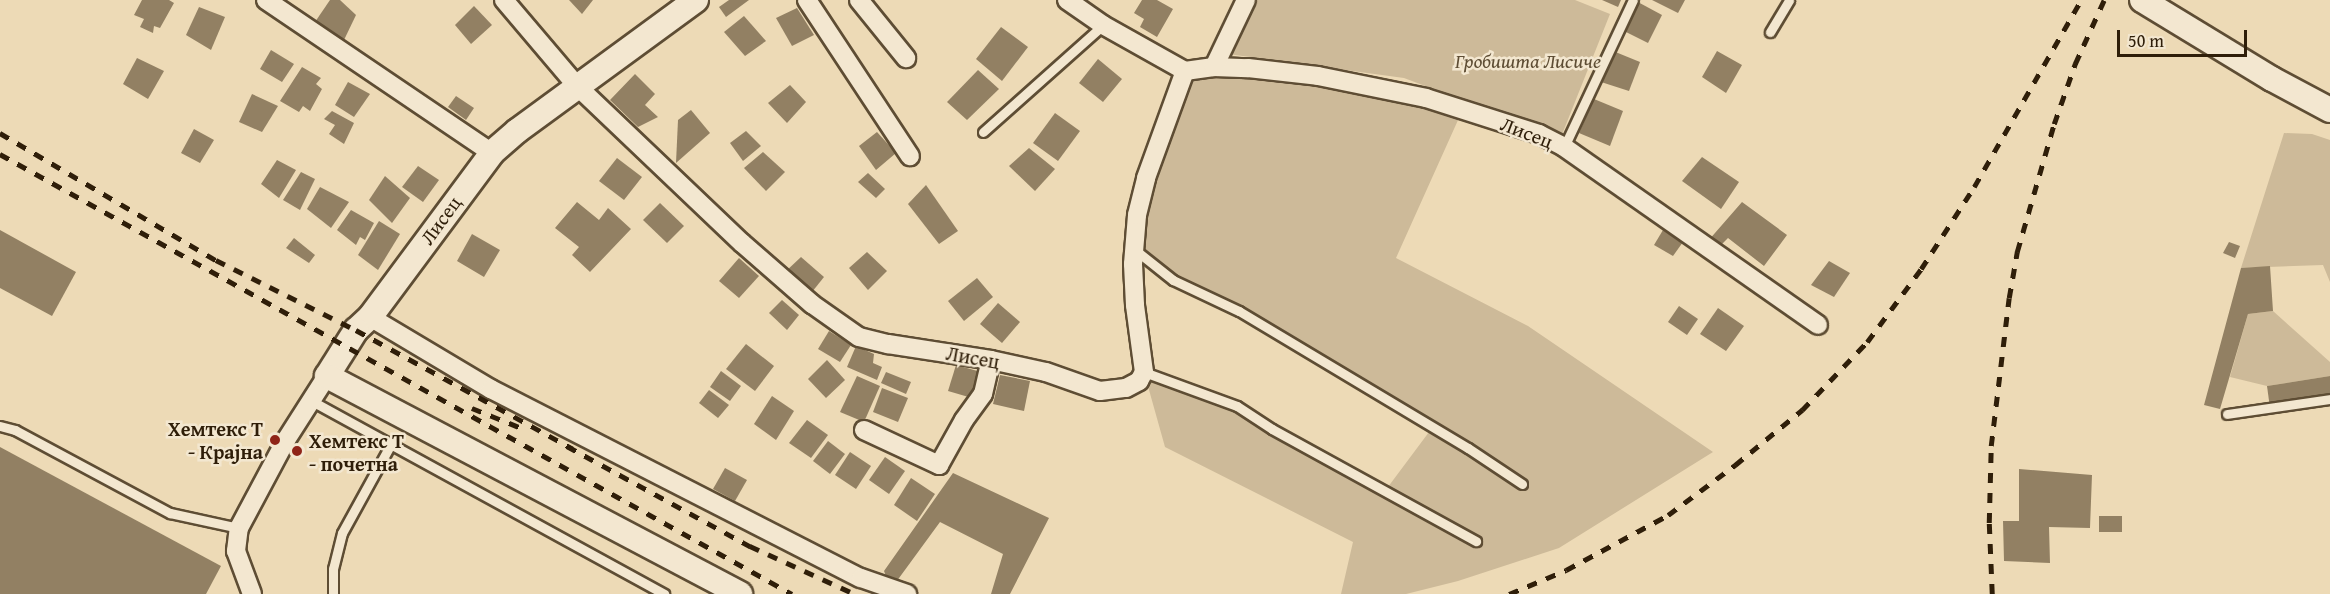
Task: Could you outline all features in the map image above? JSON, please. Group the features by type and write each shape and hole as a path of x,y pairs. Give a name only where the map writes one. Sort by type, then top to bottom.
{"street":[{"path":"266,0 492,153"},
{"name":"Лисец","path":"504,0 577,86 751,250 812,304 859,337 1046,372 1100,392 1126,388 1139,381 1144,372"},
{"name":"Лисец","path":"327,376 356,330 370,317 492,153 577,86 696,0"},
{"path":"807,0 910,156"},
{"path":"859,0 906,58"},
{"path":"1067,0 1103,26 1185,71 1146,178 1137,215 1134,249 1135,305 1144,372"},
{"path":"1214,67 1246,0"},
{"path":"2149,4 2272,79 2330,110"},
{"name":"Лисец","path":"1185,71 1214,67 1248,68 1318,76 1396,90 1539,134 1564,147 1818,325"},
{"path":"370,317 501,394 861,578 907,594"},
{"path":"864,430 939,465 964,420 983,394 991,360"},
{"path":"252,594 236,551 239,528 310,400 327,376 741,594"}],"lane":[{"path":"1564,147 1633,0"},
{"path":"1770,32 1790,0"},
{"path":"983,132 1103,26"},
{"path":"1134,249 1173,280 1239,312 1468,448 1522,484"},
{"path":"1144,372 1237,406 1272,429 1476,541"},
{"path":"2227,414 2330,399"},
{"path":"310,400 664,594"},
{"path":"0,426 15,430 170,513 239,528"},
{"path":"333,594 333,569 342,533 391,444"}],"green space":[{"name":"Гробишта Лисиче","path":"1257,0 1575,0 1610,14 1561,137 1404,78 1228,54"},
{"path":"1214,67 1463,109 1396,258 1528,326 1713,452 1559,548 1458,581 1406,594 1341,594 1353,542 1165,447 1144,372 1237,406 1385,491 1432,428 1288,342 1187,287 1134,249 1185,71"},
{"path":"2284,133 2312,134 2330,140 2330,282 2323,265 2241,268"},
{"path":"2273,311 2330,362 2330,376 2267,386 2230,377 2248,314"}],"building":[{"path":"142,0 169,0 174,3 160,28 154,26 153,33 140,27 144,19 134,15"},
{"path":"330,0 340,0 356,15 344,40 315,22"},
{"path":"569,0 593,0 582,14"},
{"path":"729,0 749,0 726,17 719,7"},
{"path":"1142,0 1157,0 1173,9 1157,37 1140,27 1144,19 1134,13"},
{"path":"1602,0 1621,0 1618,7"},
{"path":"1652,0 1685,0 1678,13"},
{"path":"1636,1 1662,15 1648,43 1622,30"},
{"path":"474,6 492,25 471,44 455,25"},
{"path":"199,7 225,17 211,50 186,35"},
{"path":"797,8 814,35 792,46 776,18"},
{"path":"744,16 766,41 745,56 724,32"},
{"path":"1001,27 1028,47 1002,81 976,59"},
{"path":"271,50 294,64 282,82 260,69"},
{"path":"1613,51 1640,62 1629,91 1601,82"},
{"path":"1717,51 1742,65 1726,93 1702,77"},
{"path":"137,58 164,71 148,99 123,84"},
{"path":"1098,59 1122,79 1103,102 1079,83"},
{"path":"302,67 321,78 316,84 322,89 310,111 303,106 299,112 280,101"},
{"path":"978,70 999,89 967,120 947,102"},
{"path":"635,74 655,94 645,105 658,117 638,127 610,100"},
{"path":"348,82 370,94 354,117 335,105"},
{"path":"790,85 806,102 787,123 768,103"},
{"path":"252,94 278,106 262,132 239,122"},
{"path":"456,96 474,108 466,120 448,107"},
{"path":"1594,99 1623,111 1610,146 1579,133"},
{"path":"691,110 710,133 676,163 678,120"},
{"path":"332,111 354,123 344,144 329,134 335,125 324,119"},
{"path":"1055,113 1080,131 1058,161 1033,143"},
{"path":"194,129 214,140 200,163 181,153"},
{"path":"746,131 761,146 743,161 730,143"},
{"path":"877,132 896,153 876,170 859,146"},
{"path":"1029,148 1055,169 1035,191 1009,166"},
{"path":"763,152 785,172 766,191 744,168"},
{"path":"1702,157 1739,182 1721,209 1682,181"},
{"path":"617,158 642,177 624,200 599,181"},
{"path":"277,160 296,170 279,198 261,184"},
{"path":"418,166 439,180 423,202 402,187"},
{"path":"301,172 315,179 300,210 283,200"},
{"path":"868,173 885,189 876,198 858,182"},
{"path":"385,176 410,198 392,223 369,200"},
{"path":"926,185 958,231 939,244 908,204"},
{"path":"320,187 349,202 331,228 307,209"},
{"path":"577,202 599,220 608,208 631,229 590,272 572,255 579,247 555,228"},
{"path":"1742,202 1787,235 1764,266 1728,238 1717,249 1708,241"},
{"path":"660,203 684,226 667,243 643,220"},
{"path":"351,210 374,223 365,240 360,237 356,245 337,230"},
{"path":"379,221 400,234 378,270 358,255"},
{"path":"0,230 76,272 52,316 0,288"},
{"path":"1663,230 1683,242 1673,256 1654,245"},
{"path":"472,234 500,250 484,277 457,261"},
{"path":"294,238 315,255 309,263 286,248"},
{"path":"2229,242 2240,246 2235,258 2223,253"},
{"path":"867,252 887,271 868,290 849,268"},
{"path":"801,257 824,277 808,297 784,273"},
{"path":"739,258 759,276 739,298 719,281"},
{"path":"1829,261 1850,273 1834,297 1811,285"},
{"path":"2270,266 2273,311 2248,314 2220,409 2204,405 2241,268"},
{"path":"977,278 993,297 964,321 948,301"},
{"path":"782,300 799,315 787,330 769,313"},
{"path":"998,303 1020,322 1002,343 980,324"},
{"path":"1679,306 1698,319 1687,335 1668,322"},
{"path":"1718,308 1744,326 1726,351 1700,334"},
{"path":"829,331 851,345 840,362 818,349"},
{"path":"746,344 774,366 755,391 726,369"},
{"path":"856,346 874,354 873,363 882,367 877,380 847,367"},
{"path":"827,360 845,380 826,398 808,379"},
{"path":"956,365 981,372 972,398 948,391"},
{"path":"721,371 741,386 730,401 710,387"},
{"path":"886,372 911,382 906,394 881,383"},
{"path":"1000,375 1030,381 1024,411 993,404"},
{"path":"857,376 880,386 864,422 840,412"},
{"path":"2330,376 2330,399 2270,408 2267,386"},
{"path":"882,388 908,398 898,422 873,412"},
{"path":"709,390 729,405 718,418 699,403"},
{"path":"772,396 794,411 776,440 754,424"},
{"path":"807,420 828,435 811,458 789,443"},
{"path":"828,441 845,454 830,474 813,461"},
{"path":"0,447 221,566 206,594 0,594"},
{"path":"850,452 871,466 856,489 835,475"},
{"path":"885,457 905,471 889,494 869,480"},
{"path":"725,468 747,480 735,501 713,489"},
{"path":"2019,469 2092,475 2090,528 2049,527 2050,563 2004,561 2003,521 2019,521"},
{"path":"953,473 1049,518 1010,594 991,594 1003,554 940,522 891,589 884,571"},
{"path":"911,478 935,494 917,521 894,505"},
{"path":"2099,516 2122,516 2122,532 2099,532"}],"railway":[{"path":"1509,594 1566,570 1668,515 1735,465 1802,410 1867,342 1921,269 1974,187 2081,0"},
{"path":"1992,594 1989,523 1991,446 2009,298 2017,252 2054,124 2075,64 2104,0"},
{"path":"0,133 216,260 356,330 573,449"},
{"path":"0,154 792,594"},
{"path":"472,408 519,427"},
{"path":"567,446 750,546 855,594"}],"place":[{"name":"Хемтекс Т - Крајна","path":"275,440"},
{"name":"Хемтекс Т - почетна","path":"297,451"}]}
